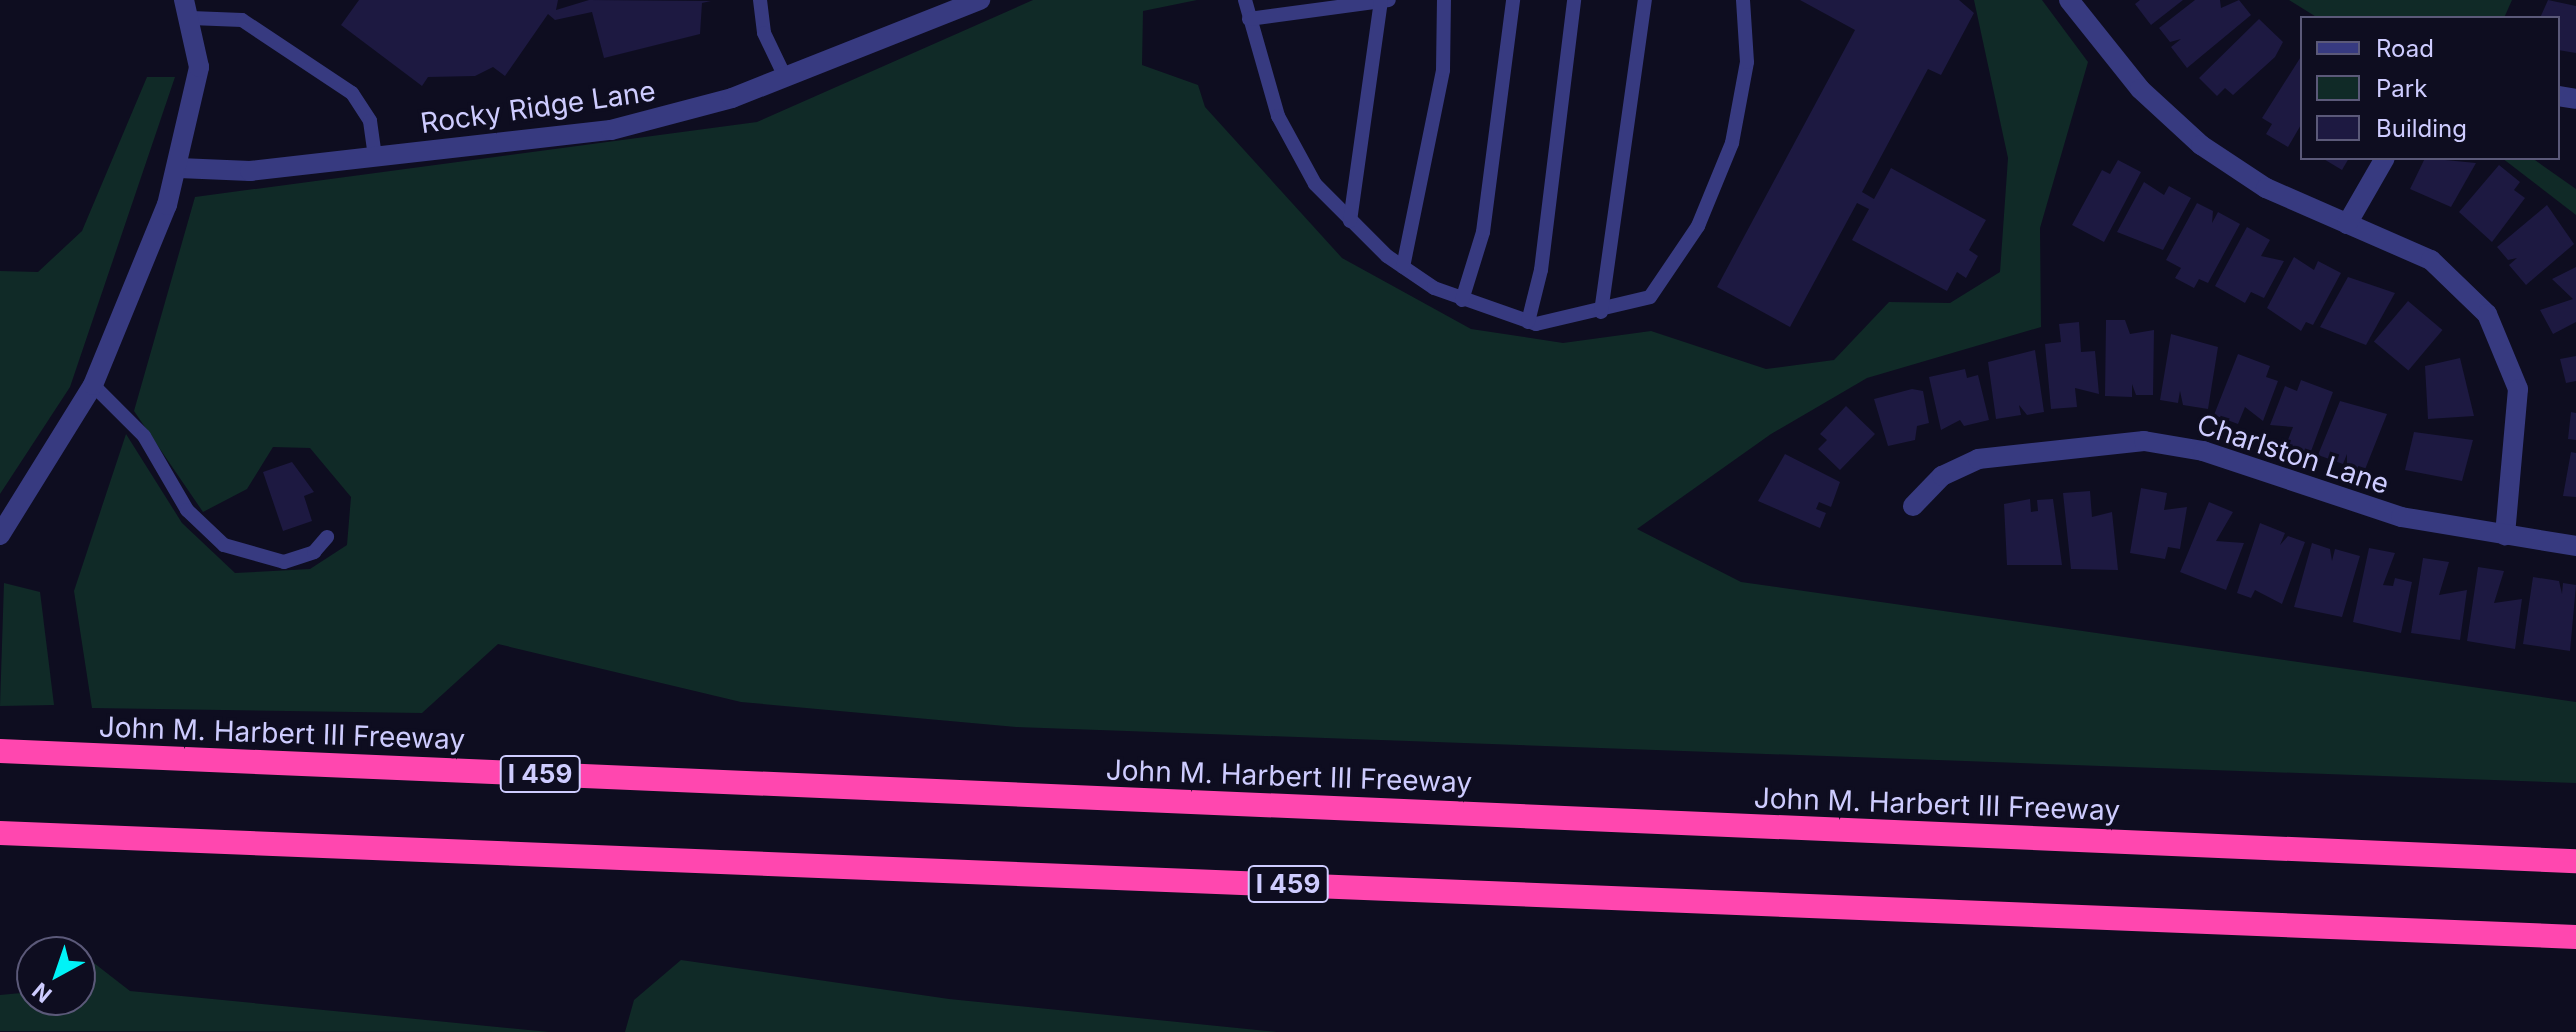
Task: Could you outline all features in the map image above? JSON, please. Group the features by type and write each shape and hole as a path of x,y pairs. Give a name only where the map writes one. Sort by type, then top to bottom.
{"highway":[{"name":"John M. Harbert III Freeway","path":"0,751 2576,861"},
{"name":"I 459","path":"0,833 2576,937"}],"street":[{"name":"Rocky Ridge Lane","path":"179,168 250,171 611,130 786,79 980,0"},
{"path":"2069,0 2140,89 2201,145 2266,188 2431,260 2471,296 2500,337 2521,419 2505,535"},
{"path":"0,535 93,385 179,168 199,67 188,9"},
{"path":"2347,224 2384,160"},
{"name":"Charlston Lane","path":"1913,506 1942,476 1978,459 2144,441 2203,451 2358,506 2576,546"}],"lane":[{"path":"760,0 764,33 786,79"},
{"path":"1245,0 1278,116 1315,184 1350,221 1403,267 1462,300 1528,322 1601,312 1650,297 1698,226 1732,143 1747,62 1743,0"},
{"path":"1249,19 1389,0"},
{"path":"1403,267 1443,70 1444,0"},
{"path":"1462,300 1483,232 1513,0"},
{"path":"1528,322 1543,255 1574,0"},
{"path":"1601,312 1645,0"},
{"path":"1350,221 1381,1"},
{"path":"188,9 242,20 352,93 370,121 375,156"},
{"path":"93,385 144,436 187,510 224,545 284,562 314,552 327,537"}],"green space":[{"path":"1033,0 1197,0 1143,11 1142,65 1198,85 1205,107 1342,258 1471,329 1563,343 1651,331 1766,369 1834,360 1889,302 1950,303 2000,272 2008,158 1974,0 2042,0 2088,62 2040,228 2041,327 1867,378 1771,434 1637,529 1741,582 2576,702 2576,783 1016,727 741,702 498,644 422,713 92,708 74,591 126,434 182,523 235,573 310,569 347,545 351,497 310,448 273,447 247,489 203,512 134,411 195,197 757,122"},
{"path":"2289,0 2512,0 2505,16 2315,16"},
{"path":"147,77 175,77 70,387 0,494 0,271 38,272 82,231"},
{"path":"2505,160 2535,160 2576,189 2576,215"},
{"path":"4,583 40,592 54,705 0,706"},
{"path":"681,960 949,999 1277,1032 625,1032 634,1000"},
{"path":"96,965 130,991 549,1032 0,1031 0,995 16,994 16,1016 96,1016"}],"building":[{"path":"359,0 558,0 556,10 589,0 711,1 702,3 700,34 604,58 592,12 555,20 548,14 505,76 493,67 475,76 428,77 422,86 341,25"},
{"path":"1800,0 1959,0 1974,13 1941,75 1928,69 1862,192 1874,199 1891,168 1986,220 1969,250 1978,256 1966,278 1957,272 1947,291 1852,240 1869,209 1857,203 1790,327 1717,287 1855,30"},
{"path":"2140,0 2183,0 2151,25 2135,4"},
{"path":"2195,0 2220,0 2221,8 2239,0 2251,15 2187,68 2171,47 2181,39 2170,42 2159,28"},
{"path":"2548,0 2576,6 2576,53 2560,50 2560,16 2541,16"},
{"path":"2259,19 2283,42 2275,57 2233,95 2225,88 2217,96 2199,78"},
{"path":"2300,58 2300,126 2288,147 2266,134 2272,124 2262,118"},
{"path":"2118,160 2141,172 2104,242 2072,225 2102,170 2110,174"},
{"path":"2325,160 2348,160 2342,170"},
{"path":"2424,160 2476,163 2451,207 2410,189"},
{"path":"2499,165 2520,182 2514,190 2525,198 2492,242 2459,212"},
{"path":"2144,182 2164,195 2169,186 2191,198 2163,250 2117,232"},
{"path":"2197,203 2213,211 2212,223 2218,212 2240,224 2208,283 2199,279 2194,288 2175,278 2181,268 2166,260"},
{"path":"2547,205 2574,244 2526,285 2509,265 2517,258 2508,260 2497,247"},
{"path":"2247,227 2270,240 2261,256 2284,261 2264,298 2251,292 2245,303 2215,286"},
{"path":"2294,257 2314,270 2318,261 2341,273 2313,325 2306,322 2301,331 2267,308"},
{"path":"2576,267 2576,322 2553,334 2540,310 2573,299 2552,279"},
{"path":"2348,277 2395,293 2366,345 2320,327"},
{"path":"2408,301 2442,330 2408,371 2374,342"},
{"path":"2106,320 2125,320 2130,334 2154,330 2153,395 2136,395 2132,384 2132,397 2105,396"},
{"path":"2079,322 2081,352 2095,351 2099,394 2075,388 2077,407 2051,409 2045,344 2061,342 2059,324"},
{"path":"2171,334 2218,347 2208,409 2183,405 2180,391 2178,403 2160,400"},
{"path":"2035,350 2044,412 2027,415 2019,405 2021,415 1996,419 1988,362"},
{"path":"2238,354 2270,366 2266,377 2278,381 2263,421 2245,407 2238,424 2214,415"},
{"path":"2576,356 2576,381 2566,383 2560,359"},
{"path":"2460,358 2474,416 2428,419 2425,366"},
{"path":"1965,369 1967,378 1978,375 1989,420 1964,426 1960,420 1941,430 1929,377"},
{"path":"2301,380 2333,392 2310,454 2286,445 2293,427 2270,425 2285,386 2297,391"},
{"path":"1912,389 1923,391 1929,423 1917,426 1915,440 1888,446 1874,399"},
{"path":"2340,401 2387,414 2364,472 2347,466 2347,454 2343,464 2318,455"},
{"path":"1846,406 1875,434 1840,470 1818,449 1827,440 1820,434"},
{"path":"2571,412 2576,413 2576,440 2568,439"},
{"path":"2414,432 2473,440 2462,481 2405,470"},
{"path":"2571,452 2576,453 2576,497 2563,496"},
{"path":"1785,454 1840,482 1831,507 1819,502 1816,509 1826,513 1820,528 1758,501"},
{"path":"292,462 314,492 304,496 312,521 283,531 263,472"},
{"path":"2141,488 2167,493 2164,510 2187,507 2180,549 2168,547 2165,559 2130,553"},
{"path":"2090,491 2092,517 2112,512 2118,570 2071,569 2063,493"},
{"path":"2030,499 2031,512 2038,511 2037,500 2053,499 2062,565 2007,565 2004,504"},
{"path":"2209,502 2233,512 2216,541 2244,543 2226,590 2180,572"},
{"path":"2260,523 2285,533 2280,545 2288,536 2305,542 2282,604 2255,590 2251,598 2237,593"},
{"path":"2312,543 2330,549 2332,561 2335,549 2360,556 2342,617 2294,607"},
{"path":"2369,548 2395,553 2383,585 2393,586 2395,578 2412,582 2401,633 2353,622"},
{"path":"2423,558 2449,562 2439,595 2467,590 2460,640 2411,633"},
{"path":"2478,567 2504,571 2494,603 2522,599 2515,649 2467,641"},
{"path":"2533,577 2559,581 2562,594 2563,583 2576,585 2570,651 2523,644"}]}
